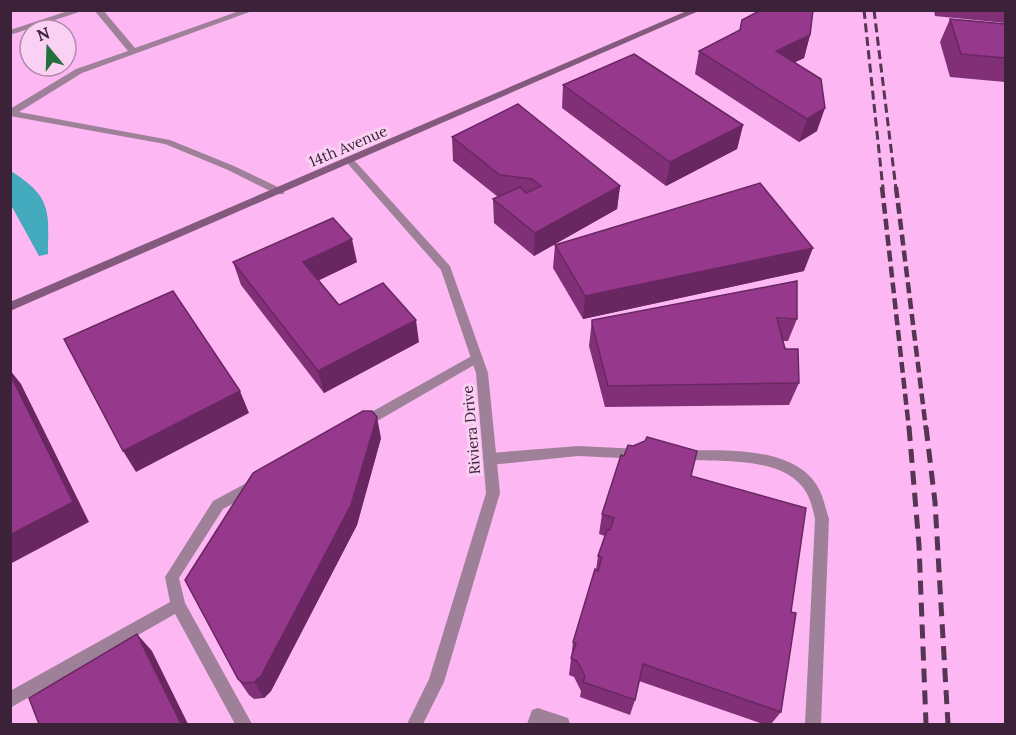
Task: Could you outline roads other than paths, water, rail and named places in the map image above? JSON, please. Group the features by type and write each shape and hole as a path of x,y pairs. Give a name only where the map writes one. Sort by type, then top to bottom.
{"main road":[{"name":"14th Avenue","path":"10,307 351,162 697,10"}],"street":[{"path":"10,33 81,10"},
{"path":"98,10 134,51"},
{"path":"11,113 79,71 251,10"},
{"path":"11,113 166,142 231,168 280,192"},
{"name":"Riviera Drive","path":"351,162 446,269 482,373 493,493 436,682 415,724"},
{"path":"351,429 477,358"},
{"path":"490,459 579,451 732,458 771,460 796,473 811,487 822,519 813,724"},
{"path":"244,724 178,605 172,577 218,505 270,476"},
{"path":"10,700 178,605"},
{"path":"535,724 538,716 562,724"}],"railway":[{"path":"864,10 883,189"},
{"path":"874,10 896,189"},
{"path":"882,187 909,429"},
{"path":"896,187 926,429"},
{"path":"909,427 919,545 926,724"},
{"path":"926,427 935,502 948,724"}]}
